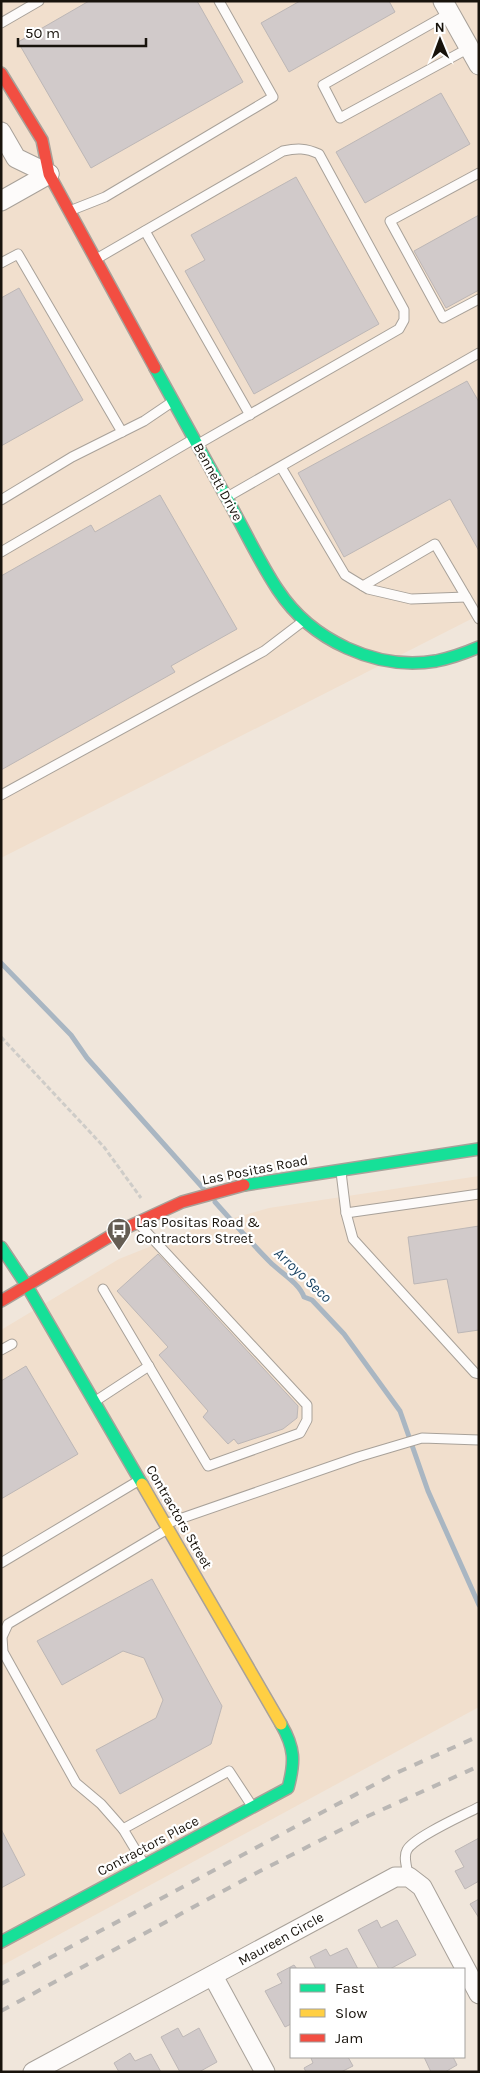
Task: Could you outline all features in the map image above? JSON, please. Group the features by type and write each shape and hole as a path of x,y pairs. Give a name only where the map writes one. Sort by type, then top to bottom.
{"street":[{"path":"446,7 471,41 479,65"},
{"name":"Bennett Drive","path":"1,72 42,140 49,174 69,211 278,591 297,614 335,643 379,658 415,664 459,656 479,647"},
{"path":"1,132 16,158 49,174"},
{"path":"1,201 49,174"},
{"name":"Las Positas Road","path":"1,1301 117,1232 182,1202 256,1182 479,1150"},
{"name":"Contractors Street","path":"1,1247 27,1286 291,1741 294,1766"},
{"name":"Contractors Place","path":"1,1942 288,1788 294,1766"},
{"name":"Maureen Circle","path":"34,2072 395,1877 408,1877"},
{"path":"408,1877 422,1887 479,1994"},
{"path":"213,1976 265,2072"}],"lane":[{"path":"1,23 39,1"},
{"path":"69,211 105,197 273,97 219,1"},
{"path":"446,7 323,85 340,118 471,41"},
{"path":"1,552 196,442 250,415 399,329 404,320 404,310 319,154 308,149 297,148 283,151 96,260"},
{"path":"479,173 390,222 443,318 479,299"},
{"path":"145,232 250,415"},
{"path":"1,263 18,254 122,432"},
{"path":"227,497 479,353"},
{"path":"1,500 72,457 144,421 174,401"},
{"path":"281,467 345,575 363,586 411,599 466,597"},
{"path":"363,586 434,544 479,619"},
{"path":"1,796 264,650 305,620"},
{"path":"341,1170 346,1213 353,1239 475,1373 479,1374"},
{"path":"346,1213 479,1194"},
{"path":"103,1289 208,1466 300,1433 307,1420 307,1405 138,1222"},
{"path":"1,1350 12,1344"},
{"path":"94,1402 149,1366"},
{"path":"144,1865 123,1829 101,1804 76,1783 3,1652 2,1637 8,1624 167,1526 358,1458 422,1438 479,1440"},
{"path":"1,1563 140,1480"},
{"path":"123,1829 229,1771 253,1807"},
{"path":"408,1877 406,1860 408,1848 417,1840 479,1807"}],"path":[{"path":"1,1038 104,1147 153,1214"}],"shaded area":[{"path":"1,1 479,1 479,615 1,858"},
{"path":"479,1176 479,1707 1,1966 1,1330 119,1259 194,1229 269,1208"}],"building":[{"path":"89,1 197,1 243,82 91,168 18,42"},
{"path":"300,1 389,1 395,12 289,72 261,23"},
{"path":"441,93 470,144 365,203 336,152"},
{"path":"296,177 379,324 254,394 185,271 205,260 191,235"},
{"path":"479,215 479,290 446,308 414,251"},
{"path":"19,288 83,400 1,446 1,298"},
{"path":"467,381 479,402 479,551 450,499 344,557 298,473"},
{"path":"160,495 237,629 171,666 175,672 1,770 1,576 91,525 95,532"},
{"path":"479,1226 479,1330 458,1333 447,1279 414,1284 408,1237"},
{"path":"158,1254 298,1406 297,1418 283,1429 238,1444 234,1439 228,1444 203,1417 208,1411 159,1355 168,1347 117,1291"},
{"path":"26,1366 78,1454 1,1499 1,1381"},
{"path":"152,1579 222,1706 211,1744 120,1794 96,1750 156,1718 163,1700 144,1658 123,1651 62,1685 37,1641"},
{"path":"1,1829 25,1875 1,1888"},
{"path":"479,1838 479,1881 465,1889 455,1871 464,1867 455,1851"},
{"path":"479,1899 479,1918 470,1904"},
{"path":"377,1920 381,1928 397,1920 416,1955 392,1968 378,1968 358,1930"},
{"path":"347,1948 357,1968 316,1968 310,1957 326,1949 330,1956"},
{"path":"294,1965 296,1968 290,1968 290,2024 285,2027 265,1991 282,1983 277,1974"},
{"path":"178,2028 183,2037 199,2028 217,2062 199,2072 180,2072 161,2037"},
{"path":"130,2053 135,2061 151,2054 161,2072 119,2072 114,2063"},
{"path":"311,2058 349,2058 353,2066 341,2072 306,2072 304,2068 313,2063"},
{"path":"424,2058 454,2058 457,2065 445,2072 431,2072"}],"waterway":[{"name":"Arroyo Seco","path":"1,963 71,1035 87,1058 203,1188"},
{"name":"Arroyo Seco","path":"215,1202 263,1255 294,1283 304,1297 312,1300 344,1334 400,1411 428,1491 479,1605"}],"railway":[{"path":"1,1984 394,1774 479,1736"},
{"path":"1,2011 262,1870 368,1816 479,1766"}],"traffic: fast":[{"path":"155,368 271,580 292,608 308,624 347,648 368,656 391,661 413,663 436,661 479,647"},
{"path":"244,1185 479,1149"},
{"path":"1,1247 27,1286 142,1484"},
{"path":"1,1942 288,1788 293,1763 289,1740 281,1724"}],"traffic: slow":[{"path":"142,1484 281,1724"}],"traffic: jam":[{"path":"1,73 42,140 49,174 155,368"},
{"path":"1,1301 117,1232 182,1202 244,1185"}],"place":[{"name":"Las Positas Road & Contractors Street","path":"119,1251"}]}
